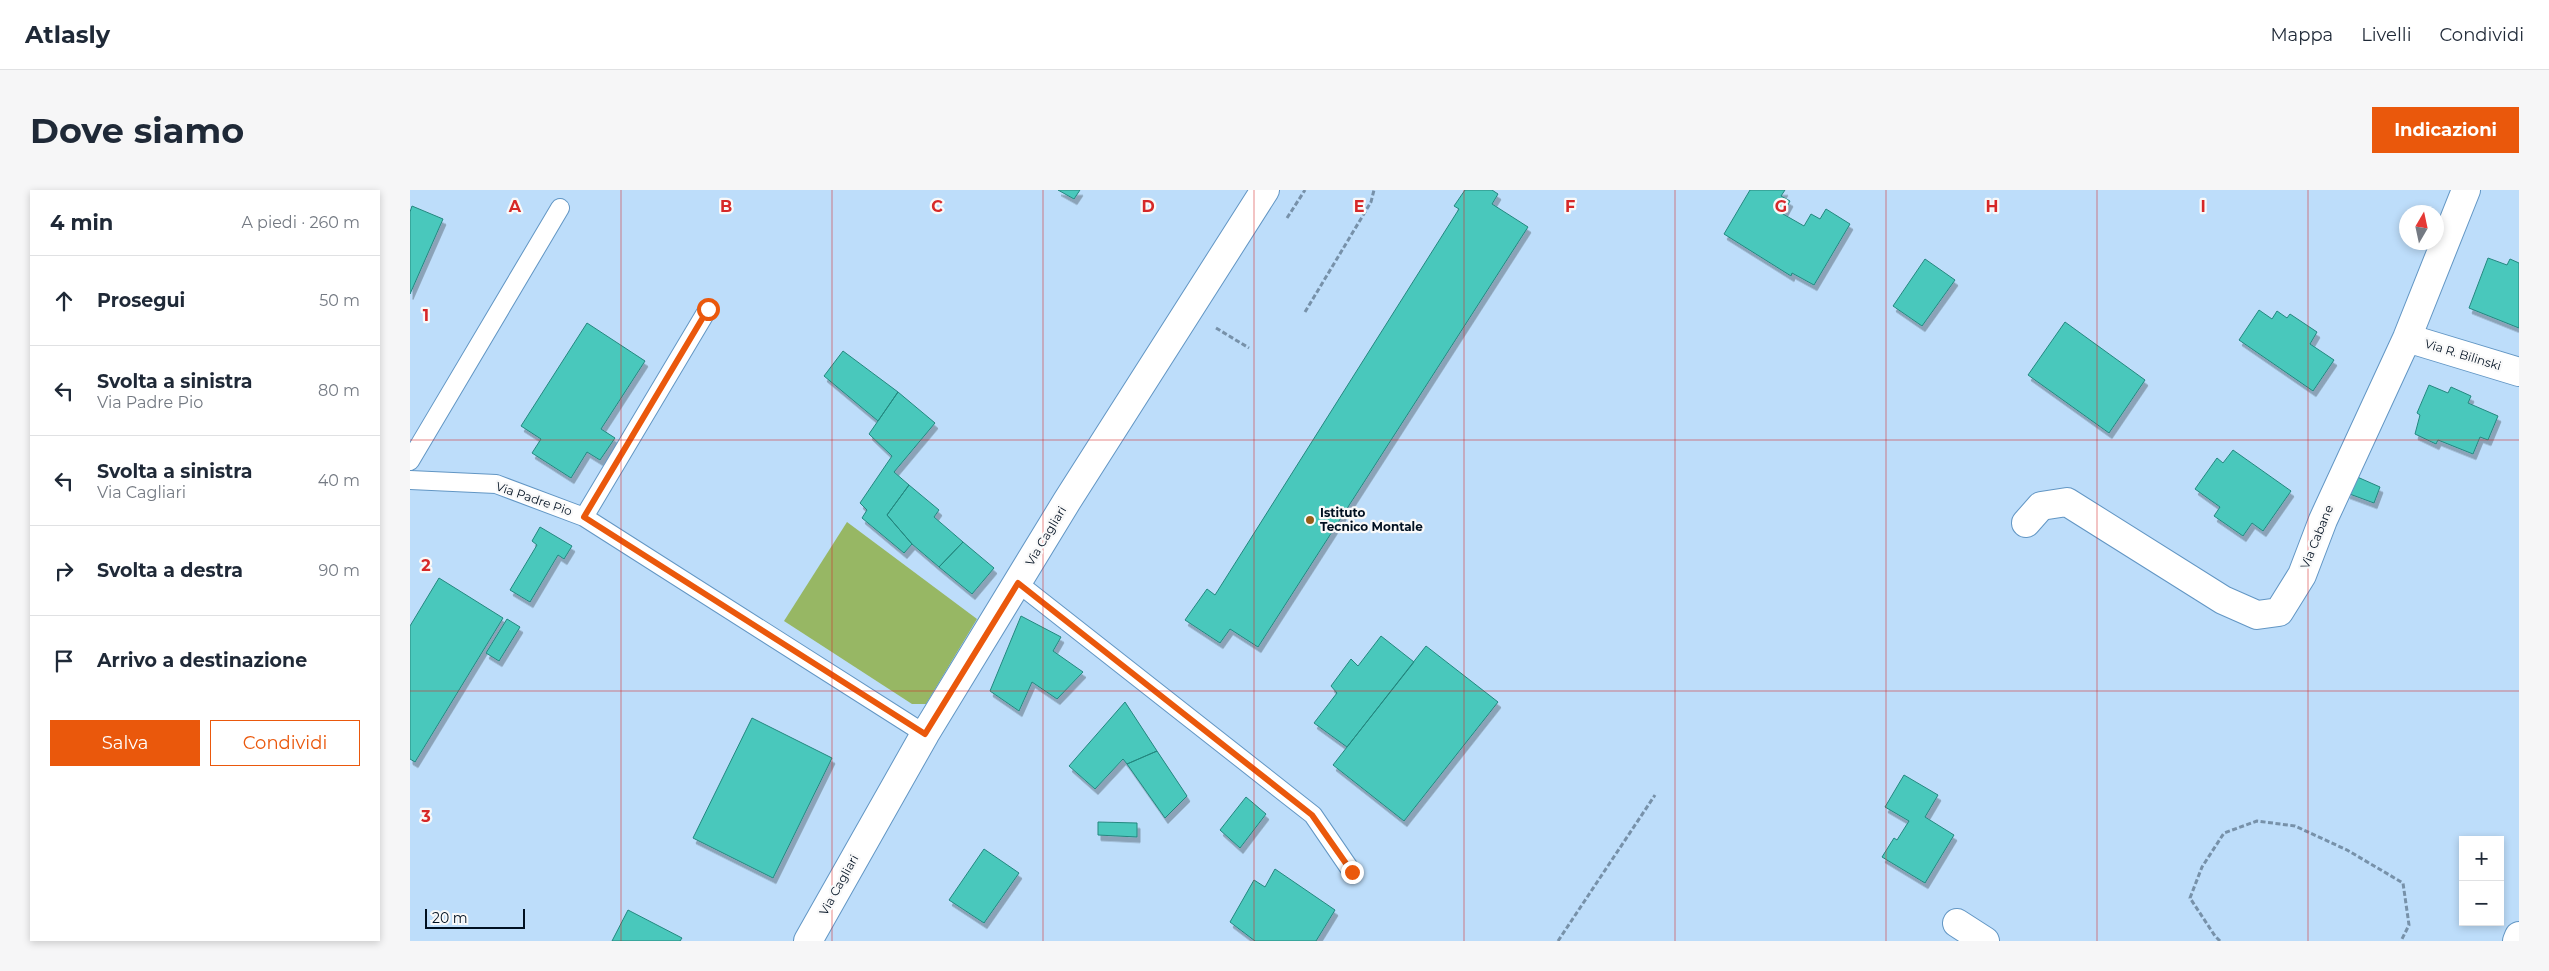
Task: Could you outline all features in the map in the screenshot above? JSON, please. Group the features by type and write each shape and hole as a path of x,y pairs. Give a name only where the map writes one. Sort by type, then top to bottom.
{"street":[{"name":"Via Cagliari","path":"808,941 925,734 1067,501 1265,190"},
{"name":"Via Cabane","path":"2026,523 2041,506 2067,502 2223,600 2258,615 2279,612 2302,576 2323,520 2407,338 2466,190"},
{"name":"Via R. Bilinski","path":"2407,338 2519,372"},
{"path":"1957,923 1985,941"},
{"path":"2517,941 2519,936"}],"lane":[{"path":"410,462 560,208"},
{"path":"584,517 708,309"},
{"name":"Via Padre Pio","path":"410,480 496,484 584,517 925,734"},
{"path":"1018,583 1312,815 1352,872"}],"path":[{"path":"1305,312 1371,202 1374,190"},
{"path":"1216,328 1249,348"},
{"path":"1558,941 1655,795"},
{"path":"2220,941 2190,898 2202,867 2224,833 2257,821 2295,826 2347,850 2403,883 2409,925 2401,941"}],"green space":[{"path":"847,522 977,619 926,704 912,704 784,621"}],"building":[{"path":"1058,190 1080,190 1074,199"},
{"path":"1465,190 1492,190 1498,194 1492,204 1528,227 1258,647 1230,629 1220,643 1185,620 1207,589 1215,595 1459,209 1454,206"},
{"path":"1750,190 1785,190 1781,196 1790,201 1783,214 1804,226 1811,214 1820,219 1826,209 1850,224 1814,285 1792,273 1791,276 1724,234"},
{"path":"412,206 443,219 410,294 410,212"},
{"path":"2488,258 2507,265 2510,259 2519,263 2519,328 2469,308"},
{"path":"1925,259 1955,280 1922,326 1893,306"},
{"path":"2259,310 2272,319 2277,311 2287,318 2290,314 2317,332 2310,344 2334,360 2313,391 2239,340"},
{"path":"2065,322 2145,380 2109,433 2028,375"},
{"path":"587,323 645,361 601,429 615,438 600,460 587,452 571,478 532,453 541,439 521,426"},
{"path":"843,351 898,392 878,421 824,376"},
{"path":"2429,385 2448,393 2451,387 2471,396 2468,403 2498,416 2488,440 2480,437 2473,454 2438,440 2436,444 2415,434 2420,415 2417,413"},
{"path":"898,392 935,423 894,472 909,485 887,515 912,544 904,553 862,518 867,510 860,503 892,456 869,434"},
{"path":"2233,450 2291,491 2263,531 2252,523 2243,536 2214,516 2220,507 2195,489 2217,458 2223,463"},
{"path":"2355,476 2380,487 2374,503 2347,493"},
{"path":"909,485 939,510 934,517 963,542 939,567 912,544 887,515"},
{"path":"540,527 572,546 564,559 558,555 530,602 510,590 537,545 532,541"},
{"path":"963,542 994,568 972,594 939,567"},
{"path":"439,578 503,618 415,762 410,759 410,626"},
{"path":"1021,616 1061,637 1053,651 1083,672 1057,699 1032,682 1019,711 990,691"},
{"path":"507,619 520,627 499,661 486,653"},
{"path":"1381,636 1414,662 1347,747 1314,723 1337,693 1331,686 1351,659 1358,666"},
{"path":"1426,646 1498,702 1404,821 1333,765"},
{"path":"1125,702 1157,751 1127,764 1123,759 1095,789 1069,766"},
{"path":"752,718 832,758 773,878 693,838"},
{"path":"1157,751 1187,796 1165,818 1127,764"},
{"path":"1904,775 1938,795 1925,817 1954,835 1925,883 1882,857 1894,838 1897,840 1909,821 1885,807"},
{"path":"1246,797 1266,814 1240,848 1220,830"},
{"path":"1098,822 1137,823 1137,837 1098,835"},
{"path":"984,849 1019,873 984,923 949,900"},
{"path":"1275,869 1335,910 1316,941 1255,941 1230,922 1254,880 1265,887"},
{"path":"628,910 682,938 680,941 612,941"}],"place":[{"name":"Istituto Tecnico Montale","path":"1310,520"}],"route":[{"path":"708,309 584,517 925,734 1018,583 1073,624 1312,815 1352,872"}]}
